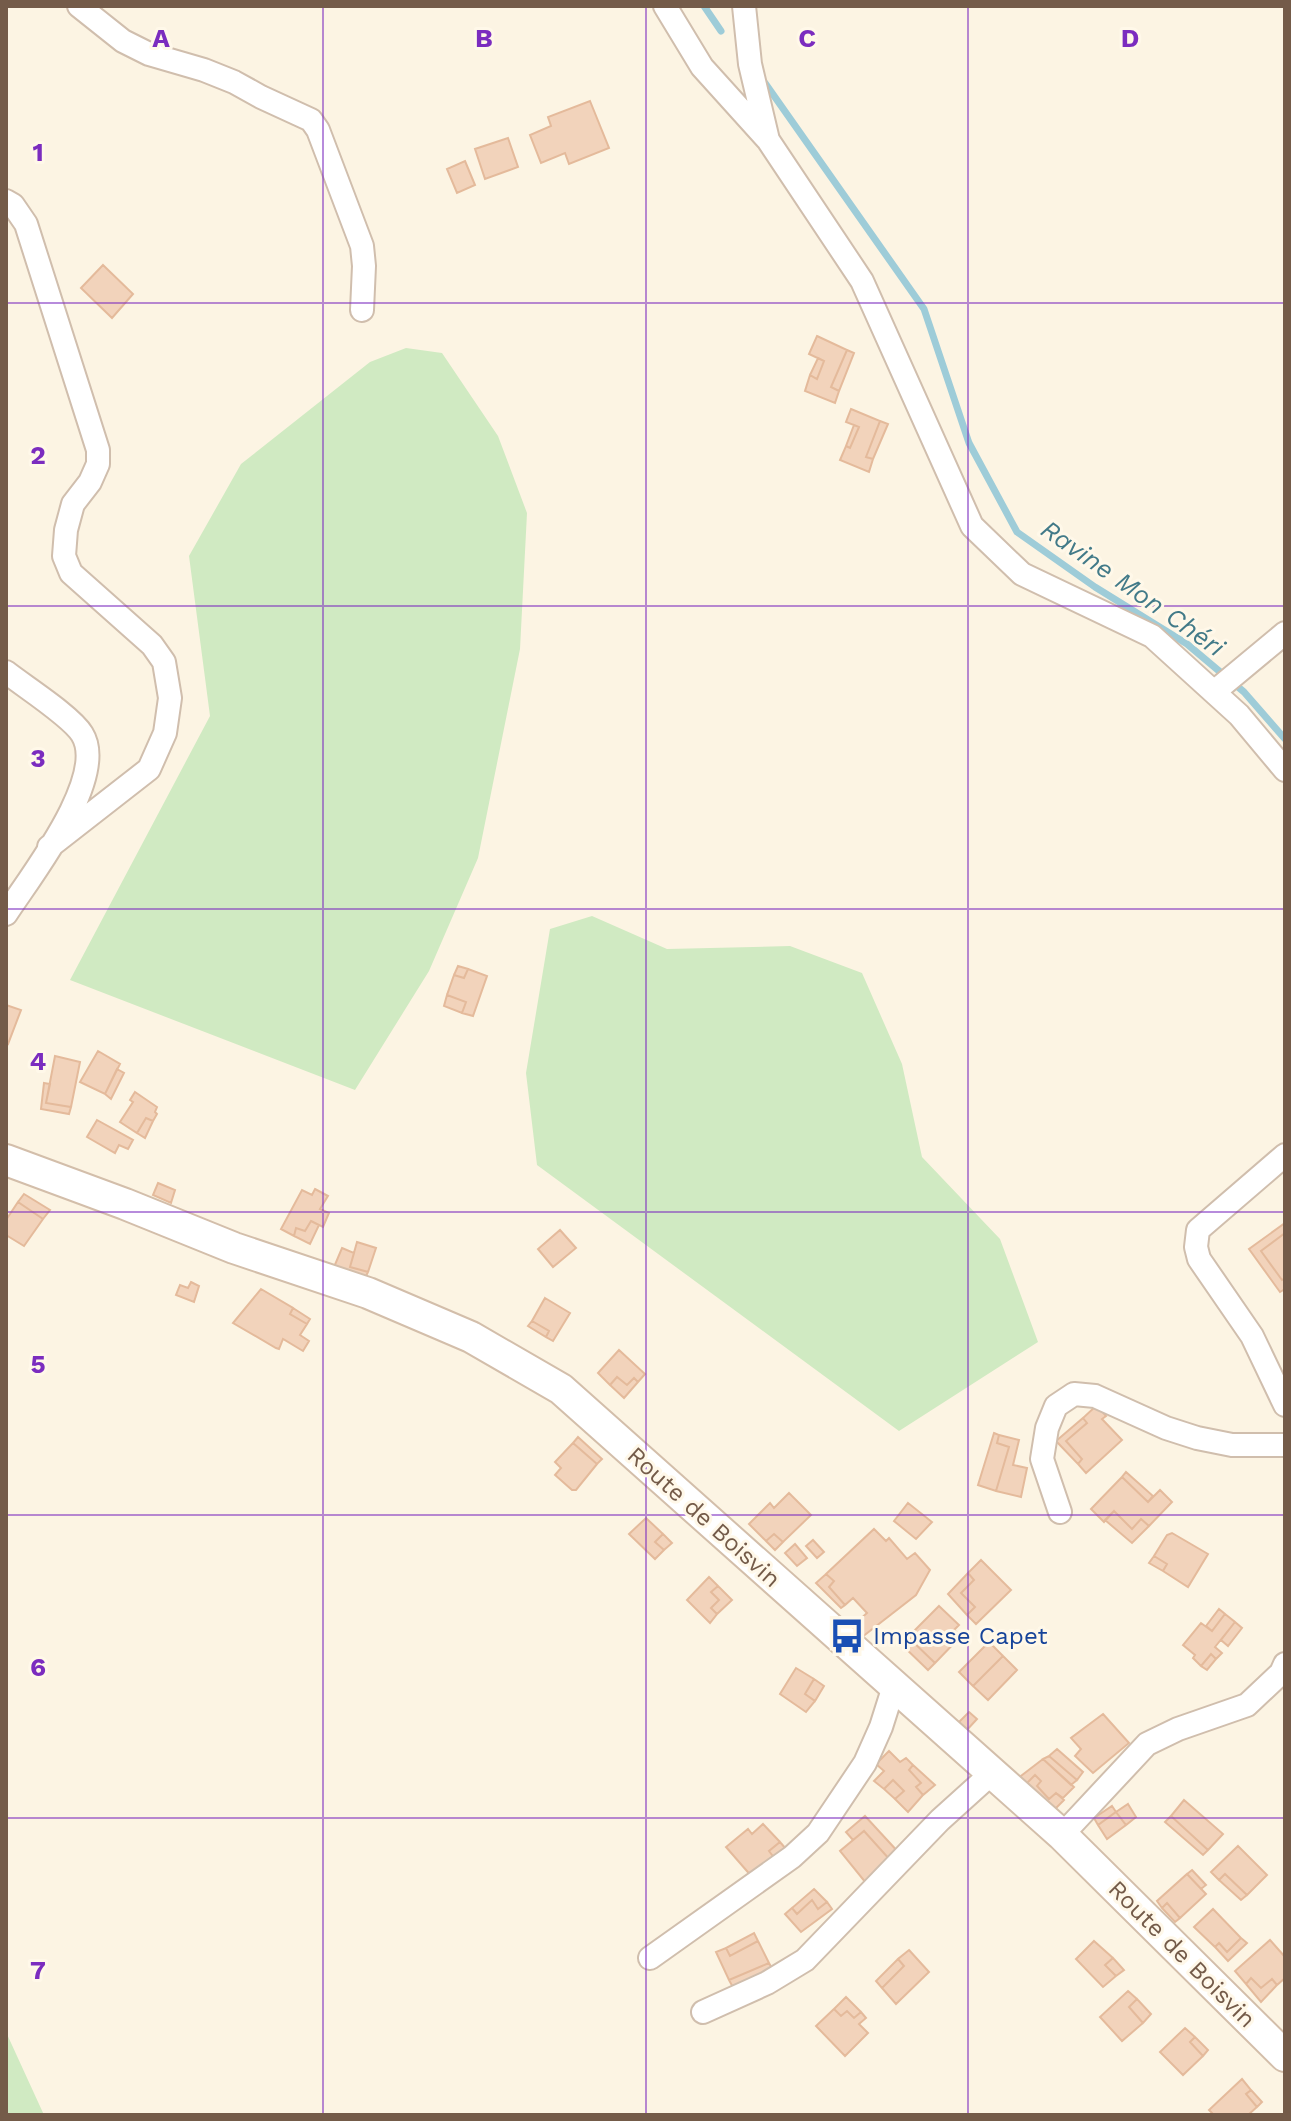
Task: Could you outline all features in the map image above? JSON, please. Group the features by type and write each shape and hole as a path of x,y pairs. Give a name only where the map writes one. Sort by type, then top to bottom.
{"main road":[{"name":"Route de Boisvin","path":"6,1160 234,1248 368,1293 471,1337 561,1389 1062,1835 1285,2056"}],"street":[{"path":"79,6 123,41 149,54 234,82 311,120 362,246 362,310"},
{"path":"665,6 702,67 768,140 862,281 972,526 1022,574 1152,636 1239,715 1285,770"},
{"path":"744,6 750,64 768,140"},
{"path":"6,201 13,205 26,224 98,450 98,464 90,482 73,504 66,530 64,556 71,573 152,645 164,662 170,698 165,733 149,769 49,847"},
{"path":"1214,692 1285,633"},
{"path":"6,672 82,733 88,751 85,781 73,808 6,914"},
{"path":"1285,1155 1198,1230 1196,1247 1199,1259 1252,1336 1285,1405"},
{"path":"1060,1512 1042,1459 1047,1428 1056,1406 1074,1394 1095,1396 1166,1428 1197,1438 1232,1445 1285,1445"},
{"path":"1062,1835 1147,1744 1178,1729 1247,1705 1281,1673 1285,1664"},
{"path":"650,1958 792,1857 818,1833 865,1763 894,1686"},
{"path":"703,2012 767,1983 805,1960 940,1820 992,1773"}],"green space":[{"path":"406,348 442,353 498,436 527,513 520,649 478,858 429,971 355,1090 70,980 210,716 189,556 241,464 370,362"},
{"path":"592,916 667,949 790,946 862,973 902,1064 922,1157 1000,1239 1038,1342 899,1431 537,1165 526,1073 550,929"},
{"path":"6,2032 44,2115 6,2115"}],"building":[{"path":"590,101 609,148 569,164 565,153 541,163 530,135 551,126 548,117"},
{"path":"508,138 518,167 485,179 475,149"},
{"path":"465,161 475,185 457,193 447,169"},
{"path":"103,265 133,294 112,318 81,288"},
{"path":"817,336 847,350 831,387 839,391 835,403 805,391 810,375 817,379 824,361 809,354"},
{"path":"847,350 854,353 839,391 831,387"},
{"path":"818,358 824,361 817,379 810,375"},
{"path":"851,409 880,421 866,457 873,459 869,472 840,460 846,446 850,448 859,427 846,422"},
{"path":"880,421 888,424 873,459 866,457"},
{"path":"854,425 859,427 850,448 846,446"},
{"path":"458,966 468,969 464,978 454,975"},
{"path":"468,969 487,976 473,1016 462,1013 466,1002 447,995 454,975 464,978"},
{"path":"447,995 466,1002 462,1013 444,1006"},
{"path":"6,1005 21,1010 8,1044 6,1043"},
{"path":"98,1051 120,1064 105,1094 80,1082"},
{"path":"55,1056 80,1062 71,1107 46,1103"},
{"path":"117,1069 124,1073 111,1099 105,1094"},
{"path":"44,1083 50,1084 46,1103 71,1107 69,1114 41,1109"},
{"path":"135,1092 157,1107 153,1121 146,1118 137,1133 120,1122 133,1102 130,1100"},
{"path":"146,1118 153,1121 145,1138 137,1133"},
{"path":"97,1120 133,1140 128,1149 119,1145 115,1153 87,1137"},
{"path":"158,1183 175,1190 171,1203 153,1195"},
{"path":"315,1189 328,1196 320,1209 329,1213 323,1227 311,1221 305,1231 296,1228 294,1236 281,1229 302,1190 312,1195"},
{"path":"24,1194 50,1210 43,1219 18,1202"},
{"path":"18,1202 43,1219 24,1246 6,1235 6,1220"},
{"path":"311,1221 319,1225 310,1244 294,1236 296,1228 305,1231"},
{"path":"1285,1223 1285,1233 1261,1251 1282,1280 1285,1278 1285,1289 1280,1292 1249,1249"},
{"path":"560,1230 576,1248 553,1267 538,1249"},
{"path":"1285,1233 1285,1278 1282,1280 1261,1251"},
{"path":"357,1242 376,1248 368,1272 350,1267"},
{"path":"342,1248 354,1253 350,1267 368,1272 364,1280 334,1267"},
{"path":"191,1282 199,1286 194,1302 176,1295 180,1285 188,1288"},
{"path":"261,1289 293,1308 290,1314 307,1324 300,1335 309,1341 303,1351 283,1339 279,1349 276,1348 233,1323"},
{"path":"545,1298 570,1313 553,1341 546,1337 549,1331 532,1321"},
{"path":"293,1308 310,1319 307,1324 290,1314"},
{"path":"532,1321 549,1331 546,1337 528,1326"},
{"path":"619,1350 645,1374 638,1382 634,1378 627,1385 617,1377 610,1385 598,1373"},
{"path":"617,1377 627,1385 634,1378 638,1382 624,1398 610,1385"},
{"path":"1097,1405 1106,1416 1102,1419 1122,1440 1086,1473 1078,1464 1082,1459 1066,1441 1087,1423 1083,1418"},
{"path":"1083,1418 1087,1423 1066,1441 1082,1459 1078,1464 1056,1441"},
{"path":"994,1433 999,1435 997,1443 1009,1447 996,1491 978,1485"},
{"path":"999,1435 1019,1440 1013,1465 1027,1468 1021,1497 996,1491 1009,1447 997,1443"},
{"path":"578,1437 602,1459 597,1464 573,1443"},
{"path":"573,1443 597,1464 576,1490 555,1475 561,1468 555,1462"},
{"path":"1126,1472 1153,1496 1148,1502 1122,1477"},
{"path":"1122,1477 1148,1502 1160,1490 1172,1502 1149,1526 1141,1519 1132,1529 1114,1511 1104,1522 1091,1509"},
{"path":"789,1493 811,1515 783,1542 774,1534 766,1541 749,1524 770,1503 774,1508"},
{"path":"908,1503 932,1522 916,1539 894,1521"},
{"path":"1114,1511 1132,1529 1141,1519 1149,1526 1132,1543 1105,1520"},
{"path":"646,1518 663,1534 655,1542 664,1550 655,1559 629,1534"},
{"path":"874,1529 886,1541 889,1538 907,1559 915,1553 930,1570 916,1595 857,1641 847,1631 867,1613 853,1598 845,1605 829,1587 834,1581 826,1574"},
{"path":"1172,1533 1208,1554 1188,1587 1163,1571 1167,1564 1154,1556 1167,1535"},
{"path":"663,1534 672,1543 664,1550 655,1542"},
{"path":"774,1534 783,1542 775,1550 766,1541"},
{"path":"813,1540 824,1552 817,1558 806,1546"},
{"path":"795,1544 807,1558 797,1566 785,1553"},
{"path":"1154,1556 1167,1564 1163,1571 1149,1563"},
{"path":"981,1560 1011,1590 976,1624 967,1615 975,1607 961,1593 974,1580 968,1573"},
{"path":"968,1573 974,1580 961,1593 975,1607 967,1615 948,1594"},
{"path":"826,1574 834,1581 829,1587 845,1605 841,1608 816,1583"},
{"path":"709,1577 718,1586 711,1592 719,1600 711,1608 717,1614 710,1623 687,1600"},
{"path":"718,1586 732,1600 717,1614 711,1608 719,1600 711,1592"},
{"path":"939,1606 959,1625 954,1630 961,1636 935,1663 908,1637"},
{"path":"1219,1609 1225,1614 1212,1631 1206,1626"},
{"path":"1225,1614 1235,1622 1215,1647 1222,1653 1216,1659 1211,1654 1201,1666 1193,1658 1195,1655 1183,1645 1201,1623 1212,1631"},
{"path":"1235,1622 1242,1628 1228,1646 1221,1640"},
{"path":"908,1637 935,1663 928,1670 901,1644"},
{"path":"989,1642 1003,1656 973,1686 959,1672"},
{"path":"1211,1654 1216,1659 1207,1670 1201,1666"},
{"path":"1003,1656 1017,1670 988,1700 973,1686"},
{"path":"796,1668 814,1679 805,1694 815,1701 806,1712 780,1694"},
{"path":"814,1679 824,1686 815,1701 805,1694"},
{"path":"969,1712 977,1719 965,1732 957,1724"},
{"path":"1103,1714 1129,1743 1093,1773 1075,1756 1081,1749 1071,1738"},
{"path":"1057,1749 1083,1772 1077,1780 1049,1756"},
{"path":"889,1751 900,1762 906,1758 913,1765 909,1770 921,1783 916,1787 923,1795 908,1812 895,1799 904,1791 893,1780 884,1789 874,1781 884,1771 876,1764"},
{"path":"1049,1756 1077,1780 1071,1785 1043,1759"},
{"path":"1043,1759 1074,1787 1063,1798 1056,1793 1049,1799 1037,1786 1041,1781 1035,1775 1024,1786 1017,1779"},
{"path":"913,1765 935,1785 923,1795 916,1787 921,1783 909,1770"},
{"path":"1035,1775 1041,1781 1037,1786 1049,1799 1056,1793 1064,1800 1052,1812 1024,1786"},
{"path":"893,1780 904,1791 895,1799 884,1789"},
{"path":"1184,1800 1223,1834 1208,1850 1171,1816"},
{"path":"1128,1804 1136,1817 1126,1825 1116,1812"},
{"path":"1112,1806 1116,1812 1098,1825 1094,1818"},
{"path":"1116,1812 1126,1825 1107,1839 1098,1825"},
{"path":"865,1816 900,1854 891,1861 864,1831 853,1840 846,1832"},
{"path":"1171,1816 1208,1850 1203,1855 1165,1822"},
{"path":"763,1824 780,1842 769,1851 775,1859 753,1878 726,1847 748,1829 752,1834"},
{"path":"864,1831 891,1861 866,1883 840,1851"},
{"path":"780,1842 786,1849 775,1859 769,1851"},
{"path":"1238,1846 1267,1875 1247,1895 1225,1874 1219,1880 1211,1872"},
{"path":"1192,1870 1206,1885 1201,1889 1187,1874"},
{"path":"1187,1874 1206,1894 1180,1918 1167,1903 1162,1908 1157,1901"},
{"path":"1225,1874 1247,1895 1241,1900 1219,1880"},
{"path":"814,1889 827,1902 818,1909 812,1900 797,1914 792,1908"},
{"path":"812,1900 818,1909 827,1902 832,1909 801,1932 785,1914 792,1908 797,1914"},
{"path":"1167,1903 1180,1918 1175,1922 1162,1908"},
{"path":"1213,1909 1241,1938 1227,1952 1219,1943 1215,1947 1194,1927"},
{"path":"754,1933 758,1941 730,1956 726,1948"},
{"path":"1241,1938 1247,1943 1228,1961 1215,1947 1219,1943 1227,1952"},
{"path":"1270,1940 1285,1957 1285,1978 1277,1985 1272,1979 1261,1988 1251,1978 1246,1984 1235,1971"},
{"path":"758,1941 769,1963 729,1980 716,1952 726,1948 730,1956"},
{"path":"1094,1941 1113,1958 1105,1965 1116,1976 1103,1987 1076,1959"},
{"path":"909,1950 929,1972 896,2004 882,1988 904,1966 898,1959"},
{"path":"1113,1958 1124,1970 1116,1976 1105,1965"},
{"path":"898,1959 904,1966 882,1988 876,1981"},
{"path":"769,1963 774,1972 736,1993 729,1980"},
{"path":"1251,1978 1261,1988 1272,1979 1277,1985 1261,2002 1246,1984"},
{"path":"1128,1991 1137,1999 1129,2007 1143,2023 1122,2041 1100,2017"},
{"path":"846,1997 861,2012 854,2018 847,2011 841,2016 834,2009"},
{"path":"1137,1999 1151,2014 1143,2023 1129,2007"},
{"path":"834,2009 841,2016 847,2011 854,2018 861,2012 866,2018 859,2024 868,2033 845,2056 816,2026"},
{"path":"1185,2028 1195,2037 1190,2042 1203,2056 1183,2075 1160,2052"},
{"path":"1195,2037 1208,2050 1203,2056 1190,2042"},
{"path":"1242,2079 1251,2090 1246,2094 1257,2107 1248,2115 1214,2115 1209,2110"},
{"path":"1251,2090 1262,2102 1257,2107 1246,2094"}],"waterway":[{"path":"704,6 721,31"},
{"name":"Ravine Mon Chéri","path":"765,83 924,309 969,443 1017,532 1095,587 1187,644 1244,692 1285,739"}],"place":[{"name":"Impasse Capet","path":"847,1636"}]}
